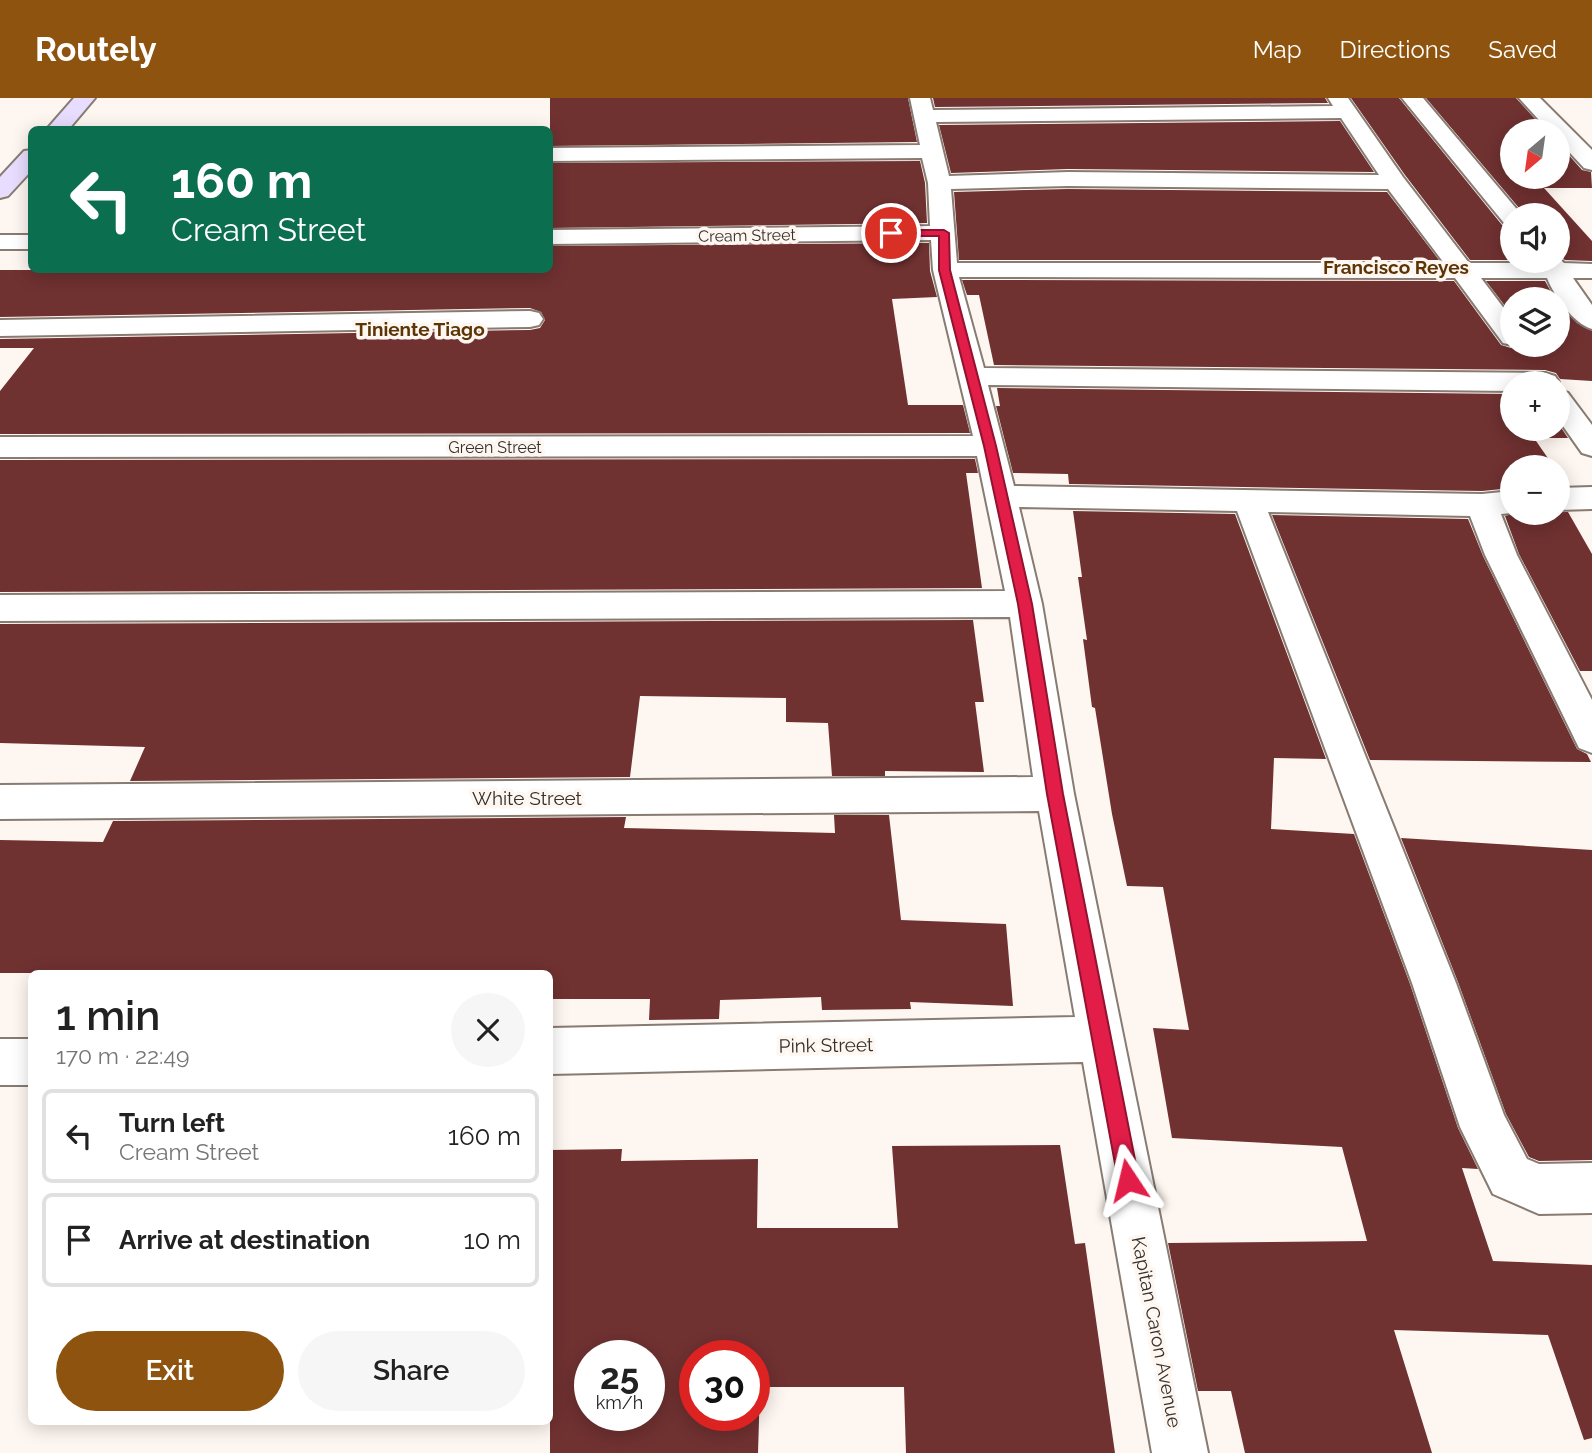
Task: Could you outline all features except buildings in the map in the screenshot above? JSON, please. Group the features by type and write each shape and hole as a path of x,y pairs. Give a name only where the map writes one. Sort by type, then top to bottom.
{"main road":[{"path":"60,126 85,98"},
{"path":"0,191 28,161"}],"street":[{"path":"1412,98 1500,204"},
{"path":"1530,98 1592,163"},
{"path":"553,155 928,137 1344,105 1395,182 1500,321"},
{"path":"928,137 1068,179 1395,182"},
{"name":"Kapitan Caron Avenue","path":"928,137 944,233 945,270 990,446 1025,604 1055,794 1180,1453"},
{"name":"Cream Street","path":"553,237 944,233"},
{"path":"0,242 28,242"},
{"path":"1570,268 1592,271"},
{"path":"945,270 1500,269"},
{"path":"1556,273 1564,288 1592,321"},
{"path":"0,328 530,319"},
{"path":"972,376 1500,386"},
{"path":"1570,416 1592,446"},
{"name":"Green Street","path":"0,447 990,446"},
{"path":"999,496 1497,503 1501,555 1592,737"},
{"path":"1570,499 1592,498"},
{"path":"1248,500 1430,970 1484,1127 1510,1177 1539,1189 1592,1188"},
{"path":"0,608 1025,604"},
{"name":"White Street","path":"0,802 1055,794"},
{"name":"Pink Street","path":"553,1051 1103,1039"},
{"path":"0,1062 28,1062"}],"district":[{"name":"Francisco Reyes","path":"1396,267"},
{"name":"Tiniente Tiago","path":"420,329"}],"route":[{"path":"891,233 944,233 945,270 990,446 1025,604 1055,794 1128,1180"}]}
